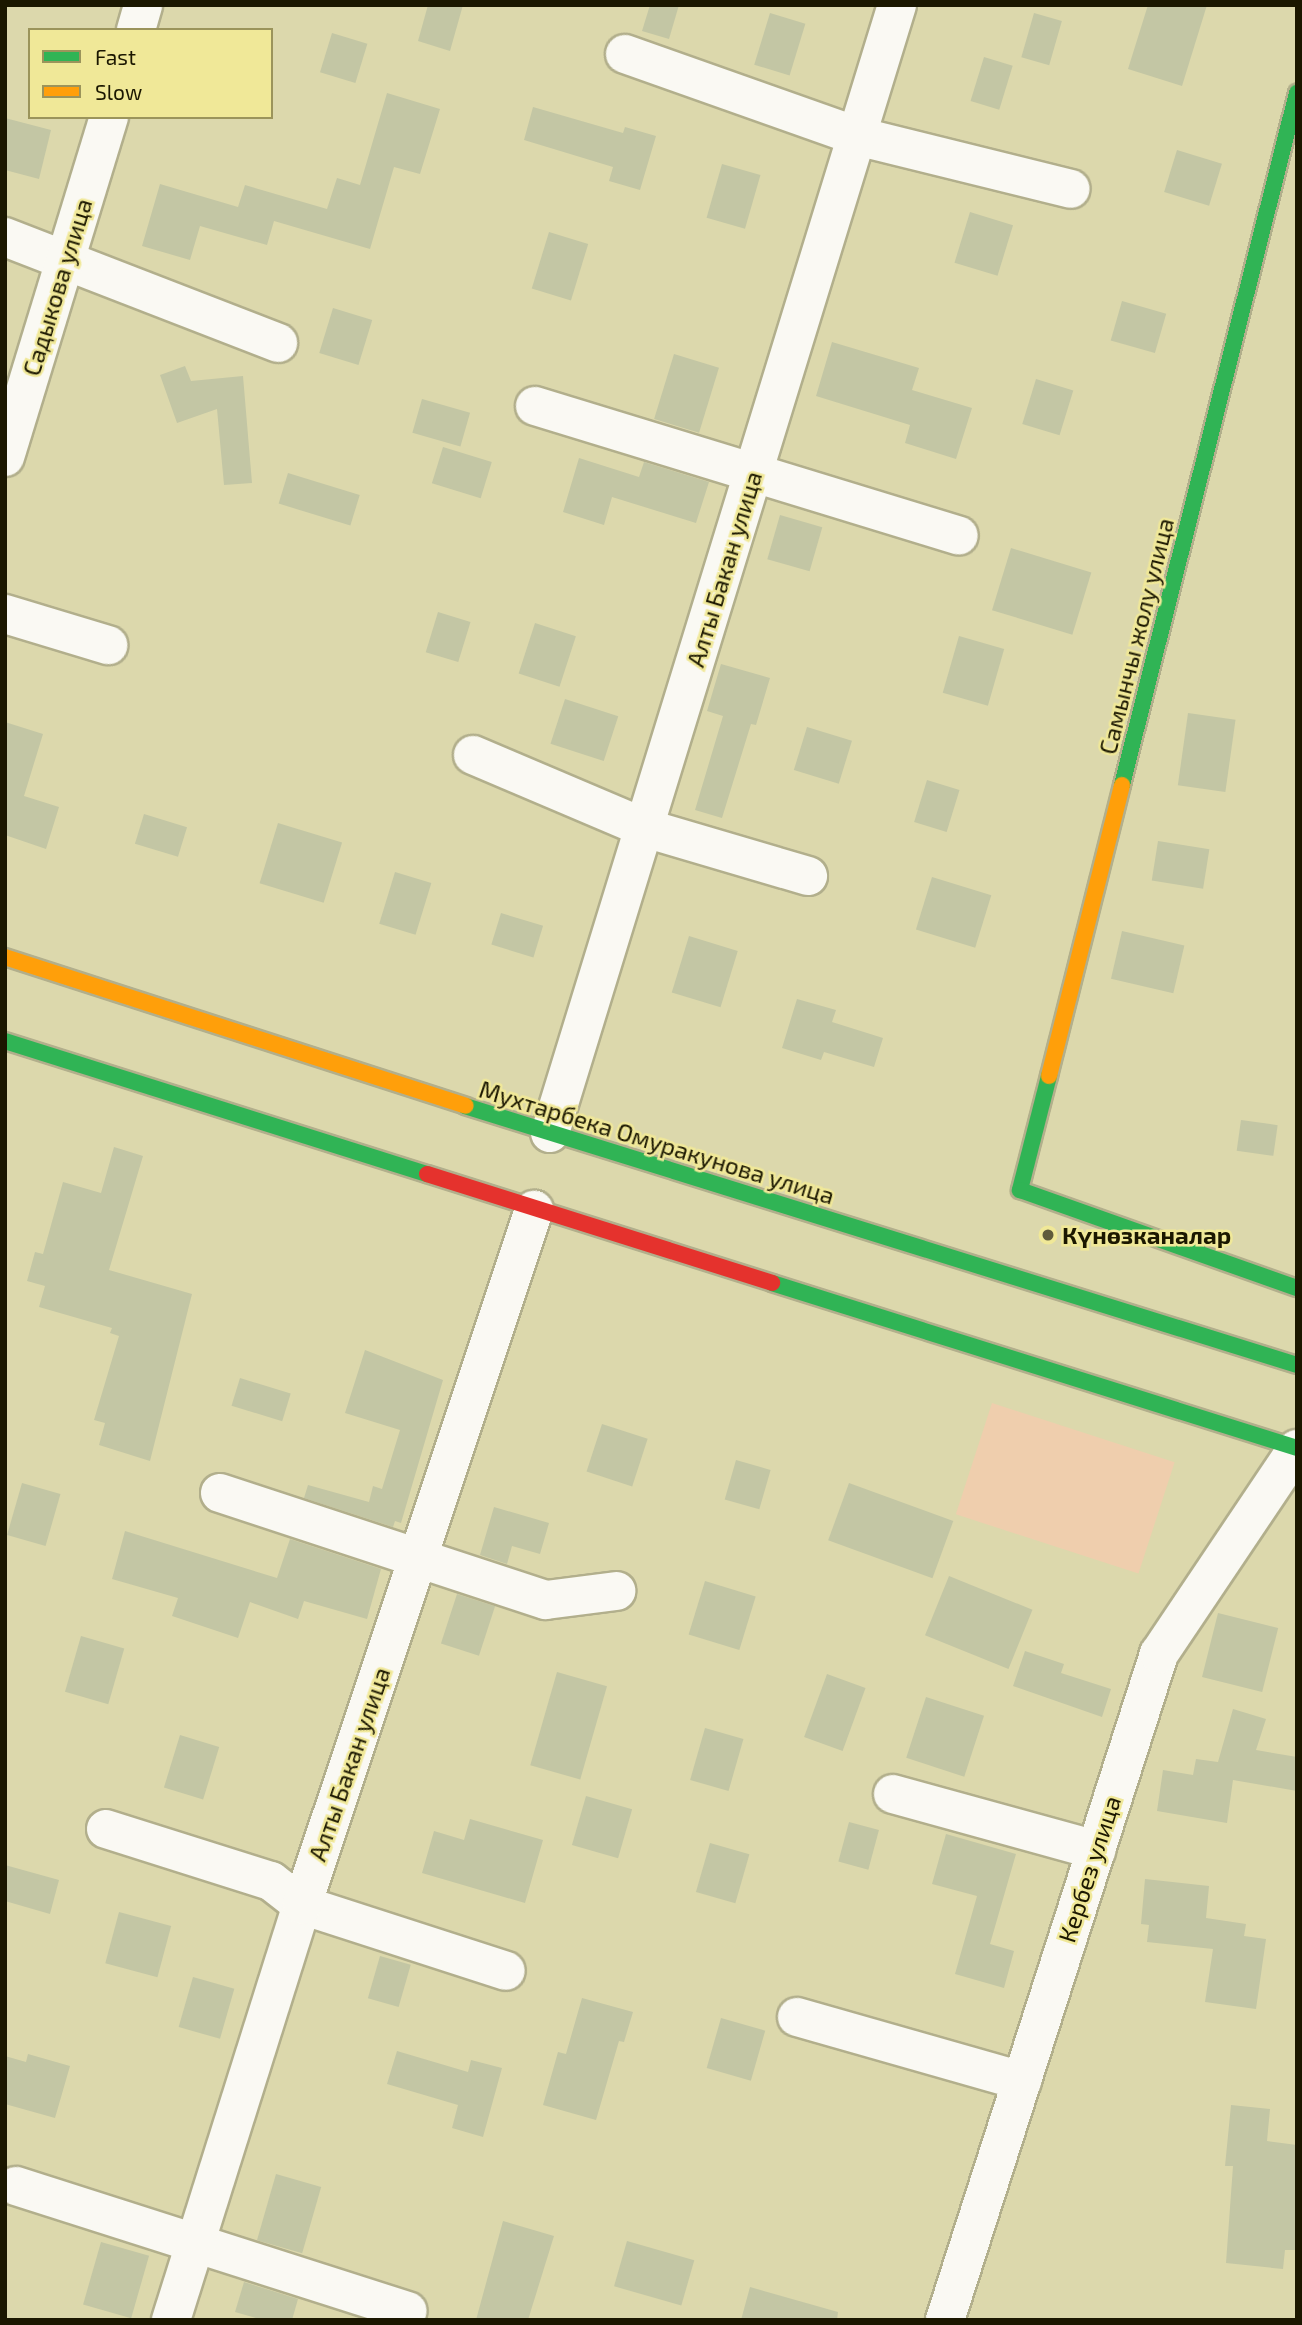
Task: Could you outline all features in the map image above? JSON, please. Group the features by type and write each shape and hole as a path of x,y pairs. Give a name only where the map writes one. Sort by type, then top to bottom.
{"main road":[{"name":"Самынчы жолу улица","path":"1297,93 1020,1190 1297,1288"},
{"name":"Мухтарбека Омуракунова улица","path":"5,957 550,1133 1297,1365"},
{"path":"5,1041 1297,1449"}],"street":[{"path":"137,28 143,5"},
{"name":"Алты Бакан улица","path":"550,1133 897,5"},
{"path":"625,54 857,136 1071,189"},
{"name":"Садыкова улица","path":"5,457 108,119"},
{"path":"5,237 278,343"},
{"path":"535,406 959,536"},
{"path":"5,614 108,645"},
{"path":"473,755 645,828 808,876"},
{"name":"Алты Бакан улица","path":"171,2320 302,1905 534,1210"},
{"name":"Кербез улица","path":"945,2320 1158,1654 1297,1449"},
{"path":"220,1493 546,1600 616,1591"},
{"path":"893,1794 1096,1850"},
{"path":"106,1829 271,1881 302,1905 506,1971"},
{"path":"797,2017 1021,2081"},
{"path":"16,2186 408,2311"}],"shaded area":[{"path":"992,1403 1175,1462 1138,1574 956,1514"}],"building":[{"path":"428,5 463,5 450,51 418,41"},
{"path":"650,5 679,5 669,39 642,31"},
{"path":"1148,5 1207,5 1182,86 1128,69"},
{"path":"770,13 805,24 790,75 754,65"},
{"path":"1034,13 1062,21 1049,65 1021,57"},
{"path":"332,33 367,44 355,83 320,72"},
{"path":"984,57 1013,66 999,110 971,101"},
{"path":"387,93 440,109 420,174 394,167 370,249 274,221 267,245 200,226 190,260 142,246 160,184 238,207 245,185 327,209 337,178 360,185"},
{"path":"533,107 623,133 625,127 656,136 640,190 609,181 613,167 524,140"},
{"path":"5,118 51,130 39,179 5,170"},
{"path":"1177,150 1222,164 1209,206 1164,192"},
{"path":"722,164 760,175 745,229 707,218"},
{"path":"970,212 1013,225 998,276 955,263"},
{"path":"549,232 588,244 571,300 532,288"},
{"path":"1122,301 1166,314 1155,353 1111,340"},
{"path":"333,308 372,320 358,365 319,353"},
{"path":"832,342 919,368 912,390 972,408 956,459 905,443 910,425 816,396"},
{"path":"674,354 719,368 699,433 654,419"},
{"path":"185,366 191,381 243,376 252,483 224,485 217,409 177,423 160,375"},
{"path":"1036,379 1073,390 1060,435 1022,424"},
{"path":"422,399 470,413 460,446 412,433"},
{"path":"443,447 492,462 481,498 432,483"},
{"path":"579,458 639,477 644,462 709,482 696,523 612,497 604,525 563,512"},
{"path":"288,473 360,495 350,526 279,504"},
{"path":"780,515 822,527 810,571 767,559"},
{"path":"1011,548 1091,573 1072,635 992,610"},
{"path":"438,612 471,622 458,662 426,652"},
{"path":"535,623 576,636 560,687 519,673"},
{"path":"959,636 1004,649 988,706 943,693"},
{"path":"721,664 770,678 756,725 751,724 722,818 695,810 723,716 707,711"},
{"path":"565,699 618,716 604,761 550,744"},
{"path":"1188,713 1236,720 1225,792 1178,785"},
{"path":"5,722 43,734 24,796 59,807 46,849 5,835"},
{"path":"807,727 852,741 839,784 794,770"},
{"path":"927,780 960,790 947,832 914,822"},
{"path":"144,814 187,827 178,857 135,844"},
{"path":"278,823 342,843 324,903 260,883"},
{"path":"1158,841 1209,849 1203,889 1152,881"},
{"path":"395,872 431,883 416,935 379,924"},
{"path":"932,877 991,895 975,948 916,930"},
{"path":"501,913 543,926 533,957 491,945"},
{"path":"1122,931 1184,945 1173,993 1111,979"},
{"path":"689,936 738,951 721,1007 672,992"},
{"path":"797,999 836,1010 832,1022 883,1038 874,1067 824,1052 821,1060 782,1048"},
{"path":"1241,1120 1278,1125 1273,1156 1237,1151"},
{"path":"114,1147 143,1156 109,1270 192,1294 150,1461 99,1445 105,1423 94,1420 119,1336 110,1333 112,1328 39,1307 45,1286 27,1281 35,1252 43,1254 63,1182 101,1193"},
{"path":"365,1350 443,1380 401,1523 395,1521 393,1527 304,1498 308,1485 369,1502 373,1486 382,1489 400,1430 345,1413"},
{"path":"240,1378 291,1393 282,1421 232,1406"},
{"path":"602,1424 648,1439 632,1486 587,1472"},
{"path":"736,1460 771,1470 759,1509 725,1499"},
{"path":"22,1483 60,1494 46,1546 7,1535"},
{"path":"849,1483 953,1521 932,1578 828,1540"},
{"path":"494,1507 549,1523 540,1554 512,1546 507,1564 480,1555"},
{"path":"125,1531 277,1578 290,1539 381,1569 367,1619 304,1601 298,1619 250,1602 238,1638 172,1616 178,1598 112,1579"},
{"path":"949,1576 1032,1610 1008,1669 925,1635"},
{"path":"705,1581 756,1596 739,1650 689,1635"},
{"path":"457,1594 495,1606 479,1656 441,1643"},
{"path":"1218,1613 1278,1628 1262,1692 1202,1677"},
{"path":"81,1636 124,1648 108,1704 65,1692"},
{"path":"1025,1651 1064,1664 1061,1673 1111,1689 1102,1717 1013,1686"},
{"path":"557,1672 607,1686 580,1780 530,1765"},
{"path":"827,1674 866,1688 843,1751 804,1737"},
{"path":"926,1697 984,1716 964,1777 906,1758"},
{"path":"1233,1709 1266,1719 1256,1750 1297,1757 1297,1791 1233,1780 1227,1823 1157,1811 1163,1770 1193,1775 1196,1759 1218,1762"},
{"path":"705,1728 743,1739 729,1791 690,1780"},
{"path":"180,1735 219,1747 203,1800 164,1788"},
{"path":"586,1796 632,1809 618,1858 572,1845"},
{"path":"470,1819 543,1840 525,1903 422,1873 434,1831 464,1840"},
{"path":"849,1822 879,1830 868,1870 838,1862"},
{"path":"946,1834 1016,1854 990,1944 1014,1951 1004,1988 955,1974 977,1896 932,1884"},
{"path":"710,1843 749,1854 735,1903 696,1892"},
{"path":"5,1865 59,1880 50,1914 5,1901"},
{"path":"1145,1879 1209,1886 1206,1918 1246,1924 1244,1936 1266,1939 1256,2009 1205,2002 1213,1949 1147,1942 1149,1925 1141,1924"},
{"path":"119,1912 171,1926 157,1977 105,1963"},
{"path":"380,1956 411,1965 399,2007 368,1998"},
{"path":"193,1977 234,1989 220,2039 179,2027"},
{"path":"582,1998 633,2012 624,2042 619,2041 596,2120 543,2105 558,2052 566,2054"},
{"path":"721,2018 765,2031 751,2081 707,2068"},
{"path":"397,2051 468,2072 471,2060 502,2068 483,2137 452,2128 458,2105 387,2084"},
{"path":"28,2054 70,2066 55,2118 5,2104 5,2056 26,2062"},
{"path":"1231,2105 1270,2109 1267,2141 1297,2145 1297,2250 1285,2250 1283,2269 1226,2263 1233,2166 1225,2166"},
{"path":"276,2174 321,2187 302,2253 257,2240"},
{"path":"503,2221 554,2236 528,2320 476,2320"},
{"path":"627,2241 694,2260 681,2305 614,2286"},
{"path":"101,2242 149,2256 131,2318 83,2304"},
{"path":"244,2282 298,2299 292,2320 263,2320 235,2312"},
{"path":"750,2287 838,2312 837,2320 741,2320"}],"traffic: fast":[{"path":"1122,785 1297,93"},
{"path":"5,1041 427,1174"},
{"path":"1049,1076 1020,1190 1297,1288"},
{"path":"465,1106 1297,1365"},
{"path":"772,1283 1297,1448"}],"traffic: slow":[{"path":"1049,1076 1122,785"},
{"path":"5,957 465,1106"}],"traffic: jam":[{"path":"427,1174 772,1283"}],"place":[{"name":"Күнөзканалар","path":"1048,1235"}]}
